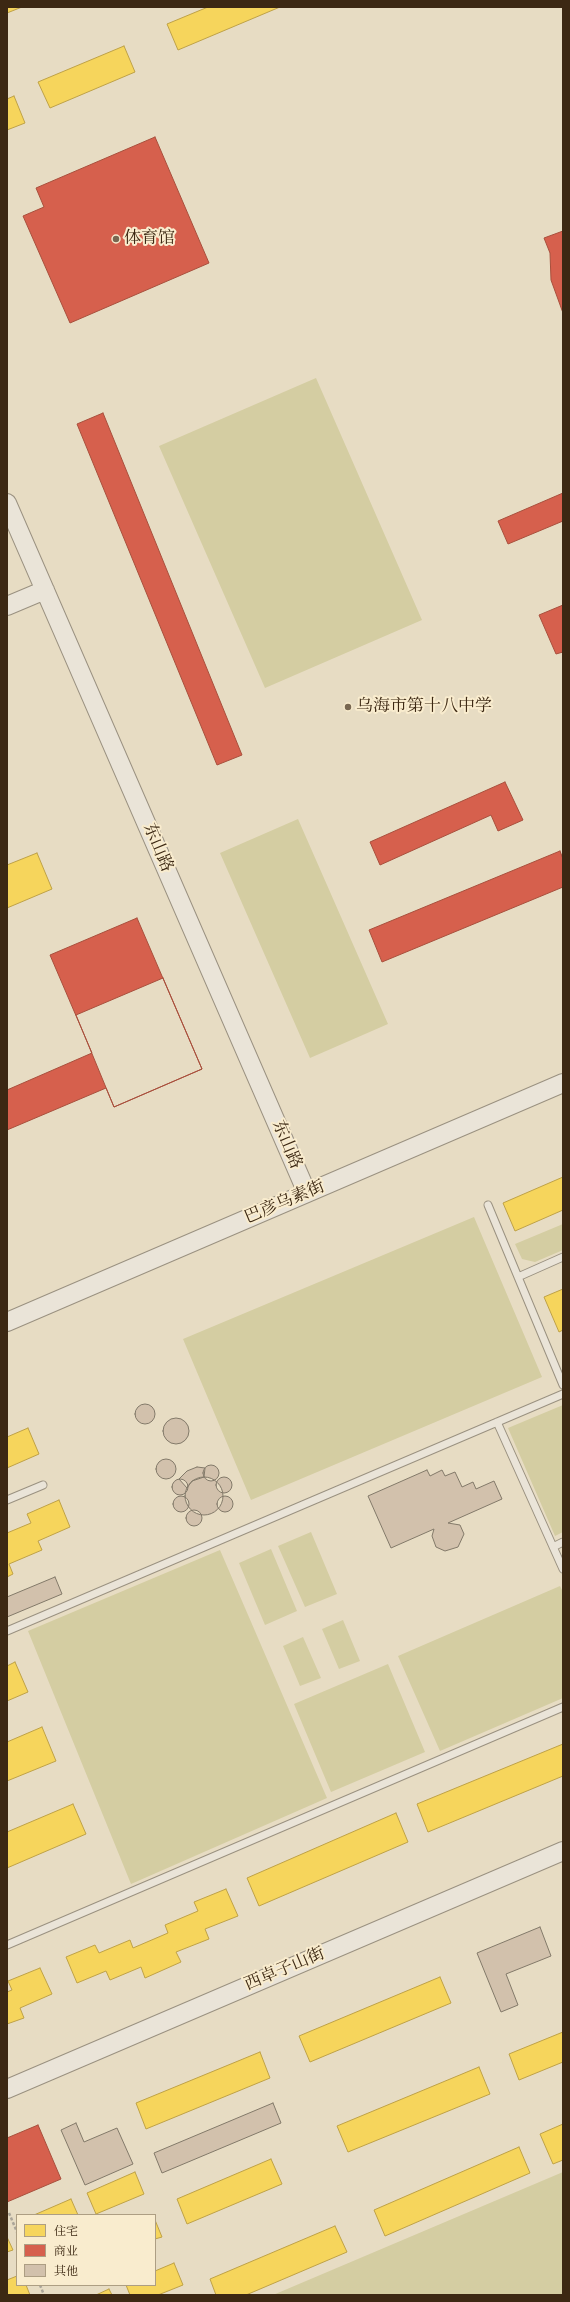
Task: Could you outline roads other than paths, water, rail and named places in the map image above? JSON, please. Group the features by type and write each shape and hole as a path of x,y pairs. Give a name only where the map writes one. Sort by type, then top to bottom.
{"street":[{"name":"东山路","path":"7,503 307,1194"},
{"path":"7,606 45,590"},
{"name":"巴彦乌素街","path":"7,1322 563,1083"},
{"name":"巴彦乌素街","path":"7,1334 563,1095"},
{"name":"西卓子山街","path":"7,2089 563,1851"}],"lane":[{"path":"488,1205 563,1385"},
{"path":"518,1277 563,1258"},
{"path":"7,1631 563,1394"},
{"path":"497,1422 563,1569"},
{"path":"7,1500 43,1485"},
{"path":"553,1547 563,1542"},
{"path":"7,1946 563,1707"}],"place":[{"name":"体育馆","path":"116,239"},
{"name":"乌海市第十八中学","path":"348,707"}]}
